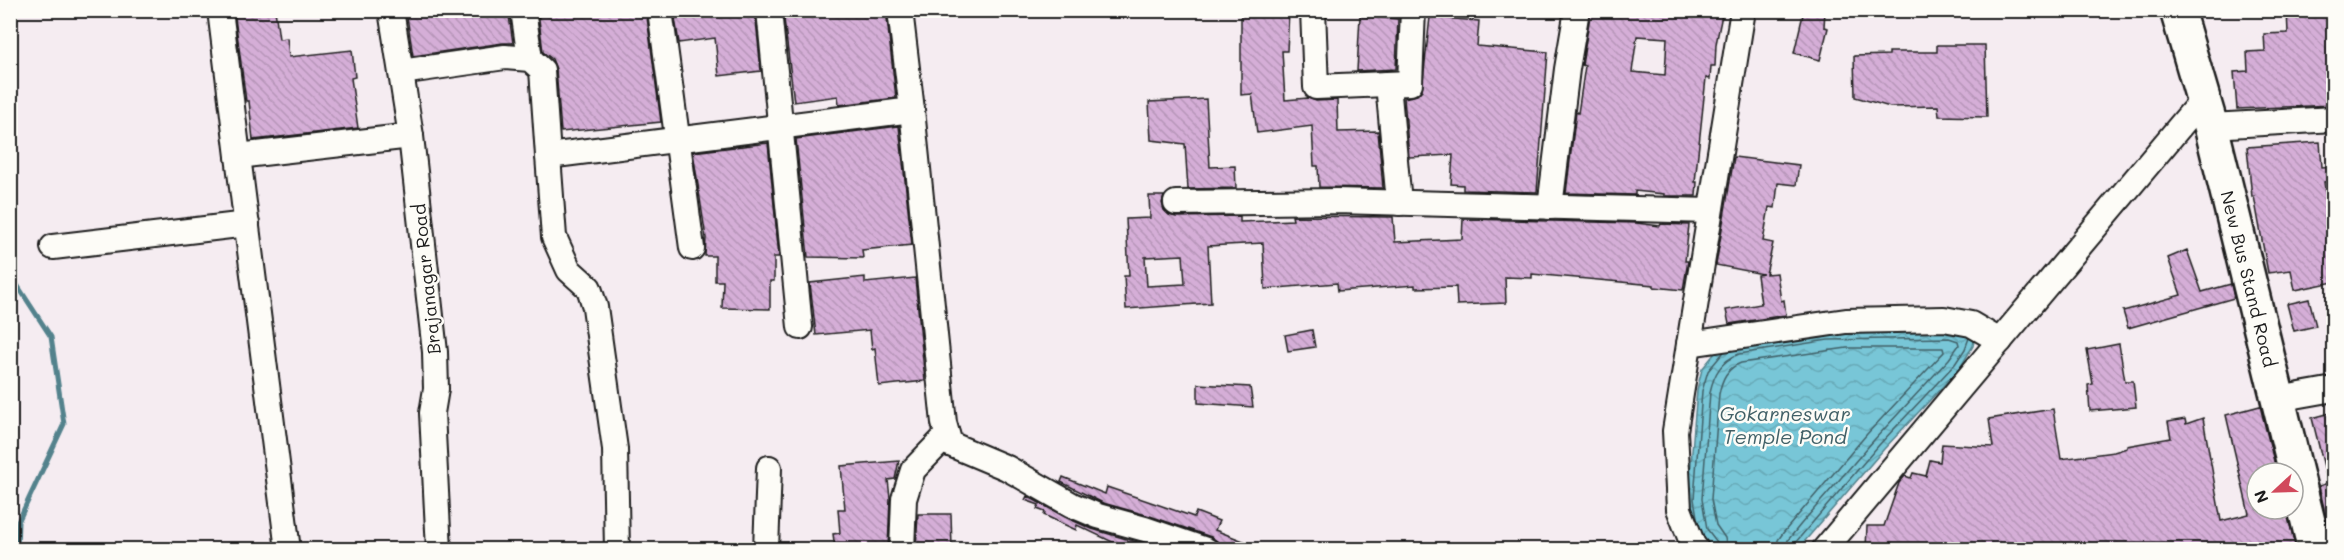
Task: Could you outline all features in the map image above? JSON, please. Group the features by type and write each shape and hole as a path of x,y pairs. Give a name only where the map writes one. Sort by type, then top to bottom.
{"highway":[{"name":"New Bus Stand Road","path":"2177,10 2207,112 2315,549"}],"street":[{"path":"220,10 288,549"},
{"name":"Brajanagar Road","path":"391,10 411,136 435,352 436,389 432,413 440,549"},
{"path":"523,10 530,59"},
{"path":"660,10 692,248"},
{"path":"770,10 800,327"},
{"path":"900,10 944,423 950,444 1007,468 1072,505 1098,516 1145,528 1206,549"},
{"path":"1313,10 1316,87 1410,82 1413,10"},
{"path":"1550,207 1567,69 1577,10"},
{"path":"1697,549 1693,545 1679,509 1675,431 1743,10"},
{"path":"401,72 505,57 530,59 542,70 554,237 570,270 589,288 596,307 615,449 617,549"},
{"path":"1388,84 1399,203"},
{"path":"548,156 912,110"},
{"path":"1824,549 2000,341 2207,112 2334,119"},
{"path":"238,156 411,136"},
{"path":"1176,202 1336,201 1710,212"},
{"path":"53,247 247,224"},
{"path":"1689,344 1846,321 1944,319 1971,324 2000,341"},
{"path":"2278,399 2334,389"},
{"path":"902,549 904,499 913,470 947,435"},
{"path":"766,549 769,468"}],"water":[{"name":"Gokarneswar Temple Pond","path":"1951,325 1975,336 1973,346 1960,368 1884,449 1798,549 1707,549 1688,500 1697,390 1702,369 1719,348 1735,341"}],"building":[{"path":"234,10 275,10 279,39 287,38 289,57 352,50 355,77 351,78 358,128 253,140"},
{"path":"406,10 503,10 504,17 509,16 513,43 413,56"},
{"path":"646,10 661,122 561,132 556,69 552,59 543,52 538,11"},
{"path":"719,10 755,10 761,71 719,76 715,38 679,43 675,18"},
{"path":"783,10 886,10 896,98 839,105 838,96 794,102"},
{"path":"1241,10 1289,10 1287,51 1282,51 1285,100 1308,98 1316,101 1337,100 1338,132 1378,131 1383,188 1319,187 1318,166 1314,166 1312,126 1257,133 1252,94 1241,95"},
{"path":"1591,10 1723,10 1716,44 1715,66 1711,66 1710,79 1706,78 1695,182 1697,182 1696,196 1664,196 1664,194 1635,191 1635,195 1566,193 1576,112 1578,113 1585,66 1582,65","holes":["1637,36 1667,38 1665,75 1632,72"]},
{"path":"1804,10 1825,10 1824,27 1828,28 1820,60 1794,53"},
{"path":"2287,10 2334,10 2334,105 2237,109 2234,72 2248,71 2247,52 2265,51 2264,34 2288,33"},
{"path":"1360,16 1398,19 1396,69 1357,71"},
{"path":"1430,17 1479,21 1477,46 1548,52 1537,192 1463,190 1463,185 1451,184 1453,155 1409,157 1404,98 1417,95 1422,90"},
{"path":"1937,45 1985,45 1987,117 1939,116 1938,106 1890,107 1855,97 1854,56 1889,55 1889,52 1937,52"},
{"path":"1206,99 1210,167 1235,166 1236,188 1188,189 1185,144 1151,140 1149,102"},
{"path":"899,126 912,245 862,250 863,258 808,257 796,139"},
{"path":"2320,142 2322,167 2334,166 2334,181 2324,182 2334,257 2334,282 2295,290 2291,270 2268,273 2254,196 2252,197 2247,147"},
{"path":"768,143 779,257 774,257 774,281 770,281 770,309 722,308 723,281 715,281 715,256 705,256 706,238 693,152"},
{"path":"1734,157 1799,165 1796,185 1778,183 1775,208 1769,207 1763,241 1773,243 1766,274 1777,273 1781,301 1784,300 1786,315 1729,324 1726,310 1761,304 1757,275 1763,274 1716,265"},
{"path":"1149,196 1164,196 1162,203 1164,210 1176,217 1240,216 1240,222 1293,220 1292,216 1393,217 1395,242 1462,239 1463,219 1689,225 1685,261 1688,261 1683,290 1654,287 1654,285 1532,274 1532,278 1505,277 1506,303 1457,305 1456,287 1415,288 1415,285 1338,291 1337,283 1265,289 1263,243 1208,246 1211,303 1126,309 1124,276 1129,276 1126,219 1150,218","holes":["1183,255 1185,284 1147,286 1145,257"]},
{"path":"2187,250 2202,292 2231,284 2234,298 2128,328 2123,311 2181,295 2168,258"},
{"path":"865,277 865,283 915,278 925,381 879,386 875,348 872,349 870,330 816,335 810,283"},
{"path":"2309,299 2316,326 2294,331 2287,304"},
{"path":"1312,330 1315,347 1288,351 1285,335"},
{"path":"2119,344 2125,381 2133,381 2136,407 2090,411 2088,385 2093,384 2087,350"},
{"path":"1198,384 1250,387 1253,407 1198,403"},
{"path":"2260,406 2274,461 2245,461 2245,497 2226,415"},
{"path":"2053,409 2061,459 2114,452 2127,448 2127,446 2171,438 2168,422 2185,419 2186,424 2203,418 2221,521 2245,515 2245,521 2289,521 2296,549 1866,549 1867,526 1884,526 1899,483 1905,476 1911,478 1913,473 1926,476 1930,460 1940,462 1942,444 1993,447 1989,419"},
{"path":"2334,412 2333,549 2319,486 2328,483 2312,418"},
{"path":"899,461 895,479 888,480 890,498 888,549 835,549 833,534 840,533 838,509 845,509 841,466"},
{"path":"1063,477 1105,494 1107,487 1194,517 1196,512 1219,521 1215,530 1264,549 1220,549 1217,541 1211,537 1103,503 1061,482"},
{"path":"1027,496 1092,529 1161,549 1127,549 1077,525 1076,530 1044,515 1045,512 1037,509 1039,505 1025,500"},
{"path":"918,514 951,514 952,549 916,549"}],"waterway":[{"path":"10,274 51,337 64,424 18,522 17,550"}]}
